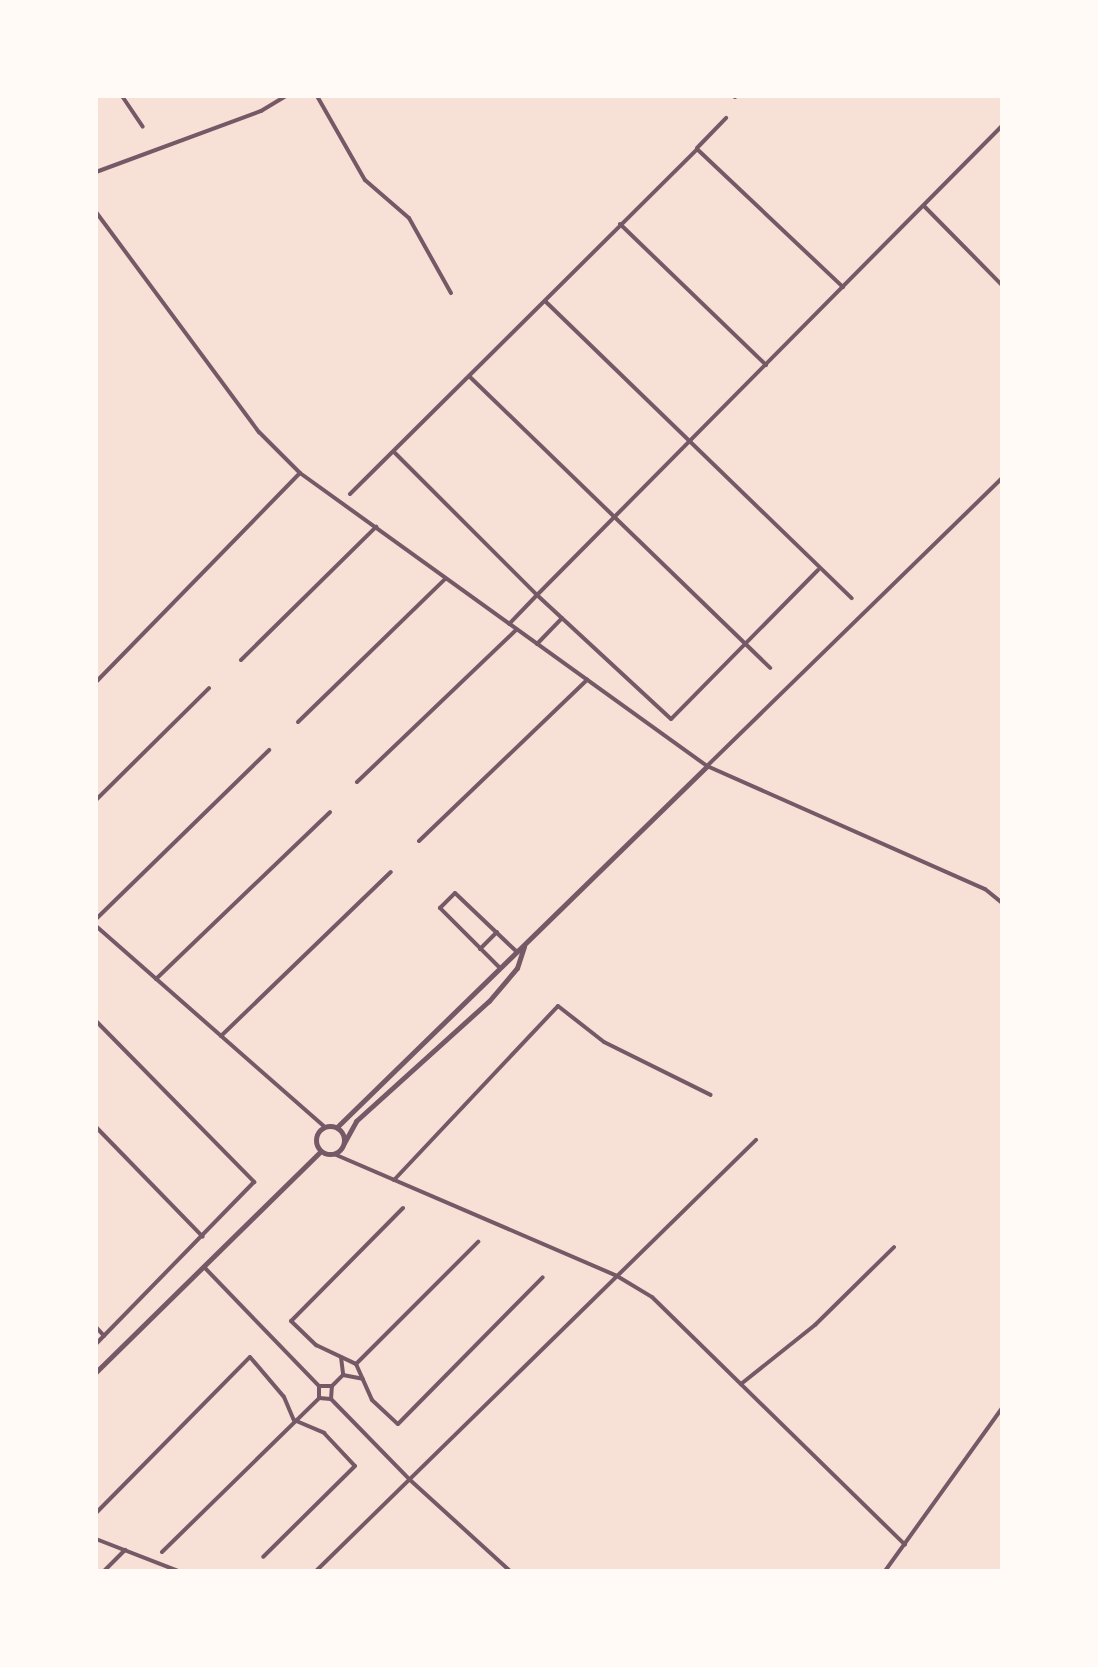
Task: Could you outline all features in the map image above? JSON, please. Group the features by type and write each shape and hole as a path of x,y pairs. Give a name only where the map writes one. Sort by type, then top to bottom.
{"street":[{"path":"122,96 143,127"},
{"path":"96,172 261,111 286,96"},
{"path":"317,96 365,180 409,218 451,293"},
{"path":"350,494 726,118"},
{"path":"509,624 1001,129"},
{"path":"697,149 843,287"},
{"path":"924,206 1002,285"},
{"path":"96,212 259,432 300,473 707,766 985,889 1002,903"},
{"path":"620,224 766,365"},
{"path":"545,301 818,570 852,598"},
{"path":"470,376 770,668"},
{"path":"394,453 537,595 671,719 818,570"},
{"path":"96,682 300,473"},
{"path":"96,926 325,1127 338,1126 1002,478"},
{"path":"241,660 376,527"},
{"path":"298,722 446,578"},
{"path":"537,644 562,618"},
{"path":"357,782 517,629"},
{"path":"419,841 587,680"},
{"path":"96,800 209,688"},
{"path":"96,919 269,750"},
{"path":"156,979 330,812"},
{"path":"221,1036 391,872"},
{"path":"500,968 440,908 455,893 517,952"},
{"path":"480,949 497,932"},
{"path":"334,1154 356,1121 489,1001 517,968 524,945"},
{"path":"394,1180 558,1006 604,1042 711,1095"},
{"path":"96,1021 254,1182 96,1344"},
{"path":"338,1126 344,1143"},
{"path":"96,1127 203,1237"},
{"path":"321,1151 317,1141 325,1127"},
{"path":"316,1571 756,1140"},
{"path":"321,1151 617,1276 652,1297 905,1545"},
{"path":"96,1372 321,1151"},
{"path":"403,1208 291,1321 316,1345 356,1364 372,1400 398,1424 543,1277"},
{"path":"356,1364 478,1242"},
{"path":"741,1384 815,1325 894,1247"},
{"path":"204,1267 319,1386 319,1398"},
{"path":"96,1327 104,1336"},
{"path":"96,1513 250,1357 284,1397 294,1420 324,1433 355,1466 263,1557"},
{"path":"341,1357 343,1375"},
{"path":"343,1375 363,1379"},
{"path":"331,1399 332,1386 343,1375"},
{"path":"319,1386 332,1386"},
{"path":"162,1552 319,1398 331,1399 409,1479 510,1571"},
{"path":"885,1571 1002,1408"},
{"path":"96,1539 178,1571"},
{"path":"104,1571 125,1550"}]}
